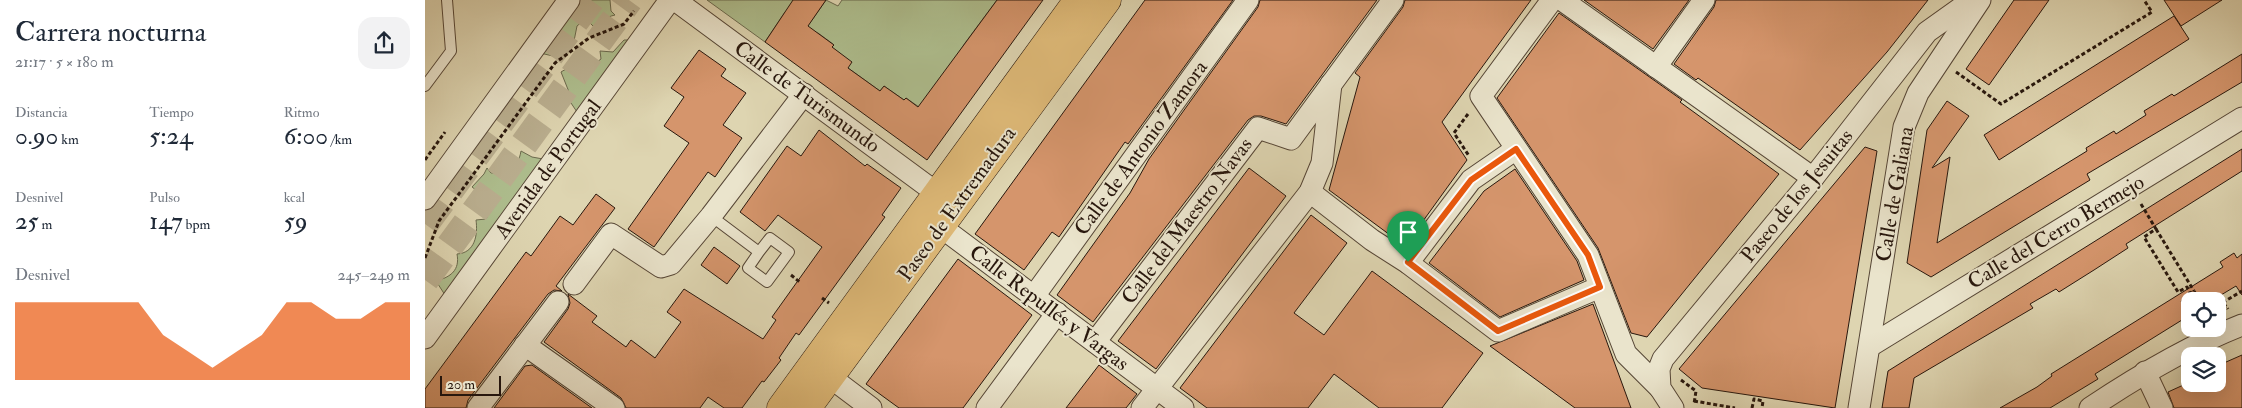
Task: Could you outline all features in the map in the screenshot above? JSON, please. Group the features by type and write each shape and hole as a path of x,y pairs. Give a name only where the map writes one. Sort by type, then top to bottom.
{"main road":[{"name":"Paseo de Extremadura","path":"807,408 823,368 937,194 1078,0"},
{"name":"Paseo de Extremadura","path":"781,408 823,368 941,227 1107,0"}],"street":[{"path":"425,199 569,0"},
{"name":"Avenida de Portugal","path":"425,338 670,0"},
{"name":"Calle de Turismundo","path":"675,0 937,194"},
{"name":"Calle de Antonio Zamora","path":"1034,296 1248,0"},
{"path":"1142,408 1310,192 1322,163 1331,84 1393,0"},
{"path":"1552,0 1481,96 1588,255 1626,354 1659,388 1673,408"},
{"path":"1562,0 1813,178"},
{"path":"1656,67 1705,0"},
{"name":"Paseo de los Jesuitas","path":"1659,388 1659,369 1663,359 1813,178 1927,32 1972,0"},
{"name":"Calle de Galiana","path":"1859,408 1904,127 1918,93 1980,0"},
{"name":"Calle del Maestro Navas","path":"1095,342 1258,128 1291,139 1331,84"},
{"path":"573,284 611,234 661,267 671,264 711,216 804,94"},
{"name":"Calle del Cerro Bermejo","path":"1870,346 2242,118"},
{"path":"1408,262 1471,180 1516,149"},
{"path":"1310,192 1372,240 1408,262 1498,331 1600,287"},
{"path":"937,194 941,227"},
{"name":"Calle Repullés y Vargas","path":"941,227 1183,408"},
{"path":"478,408 558,302"},
{"path":"987,408 1057,313"},
{"path":"2090,408 2145,372 2242,325"},
{"path":"525,345 613,408"},
{"path":"823,368 871,408"},
{"path":"2145,372 2161,408"}],"lane":[{"path":"425,86 451,51 447,0"},
{"path":"711,216 759,252"}],"path":[{"path":"1963,77 2001,104 2152,12 2144,0"},
{"path":"425,258 439,221 555,63 589,38 623,24 638,6"},
{"path":"1454,133 1471,159"},
{"path":"2130,187 2156,229 2194,291 2190,293 2187,287 2178,292 2144,237 2156,229"},
{"path":"2226,301 2242,291"},
{"path":"1752,408 1754,399 1763,400 1762,408"},
{"path":"1694,402 1735,408"}],"green space":[{"path":"578,0 610,0 611,11 615,15 604,20 597,30 589,22 583,21 577,26 574,41 569,39 559,42 554,49 553,56 540,53"},
{"path":"707,0 796,0 785,12 765,42"},
{"path":"826,0 838,6 842,0 997,0 965,43 922,109 906,98 904,100 884,86 880,91 848,68 832,47 833,44 818,33 802,34"},
{"path":"624,40 630,40 577,112 571,103 565,101 569,92 561,72 581,60 587,59 597,62 601,59 600,51 613,52"},
{"path":"521,151 532,157 543,159 445,295 436,281 450,275 456,269 457,254 468,250 474,242 476,237 476,220 486,219 491,210 487,198 472,187 487,168 491,173 511,169 520,157"}],"building":[{"path":"793,0 826,0 808,26 834,45 832,47 852,62 848,68 880,91 884,86 918,107 997,0 1043,0 927,160 765,42"},
{"path":"1145,0 1233,0 1128,144 1125,142 1059,237 1052,232 1024,270 975,234"},
{"path":"1260,0 1377,0 1286,124 1261,116 1254,116 1248,120 1093,322 1057,295 1130,193 1149,159 1258,7"},
{"path":"1405,0 1531,0 1442,122 1467,160 1405,246 1329,190 1360,77 1355,73 1403,7"},
{"path":"1584,0 1689,0 1653,49"},
{"path":"1716,0 1928,0 1887,52 1800,150 1698,78 1696,80 1674,64 1714,7"},
{"path":"2014,0 2049,0 1989,85 1966,69"},
{"path":"2164,0 2222,0 2181,26"},
{"path":"1559,13 1682,100 1680,102 1779,174 1647,337 1631,333 1598,248 1497,98"},
{"path":"2174,16 2189,39 1999,160 1984,135"},
{"path":"699,50 726,69 721,76 746,93 723,125 742,138 715,177 708,172 654,247 628,229 689,143 664,126 684,97 671,88"},
{"path":"2242,54 2242,82 2087,174 2090,180 1931,277 1907,263 1927,130 1947,101 1969,116 1932,168 1950,157 1937,243 2087,151 2086,148 2114,131 2116,134 2146,115 2144,111 2172,94 2174,96"},
{"path":"819,130 865,166 867,164 901,188 882,215 885,217 799,335 796,333 779,358 781,360 764,382 762,381 742,408 724,408 708,397 700,408 626,408 621,398 544,342 568,309 570,303 568,294 597,316 592,322 626,347 631,340 655,358 681,322 667,312 684,289 763,339 776,320 772,317 822,247 778,215 765,231 740,212 787,146 801,156"},
{"path":"1865,147 1877,151 1835,408 1702,388 1679,369"},
{"path":"2242,149 2242,171 2126,244 2128,248 2094,270 2059,292 2056,289 2030,304 2033,308 1914,378 1909,408 1882,408 1888,371"},
{"path":"1249,168 1286,196 1156,369 1118,341"},
{"path":"1515,169 1577,261 1584,280 1500,317 1429,263 1484,191"},
{"path":"596,194 615,208 556,286 562,291 554,290 548,294 468,400 466,408 425,408 425,389 526,252 531,256 560,216 573,225"},
{"path":"1311,215 1347,243 1294,313 1324,335 1372,271 1483,353 1442,408 1379,408 1334,374 1308,408 1207,408 1180,388"},
{"path":"714,247 740,266 727,284 701,265"},
{"path":"2234,253 2237,258 2242,254 2242,295 2236,286 2226,292 2183,292 2223,267 2220,262"},
{"path":"958,259 1032,315 963,408 899,408 866,384"},
{"path":"2181,293 2181,321 2095,374 2098,379 2050,408 2000,408 2037,387 2052,376 2051,374"},
{"path":"1593,304 1631,408 1575,408 1490,346"},
{"path":"2242,355 2242,408 2174,408 2168,392 2181,386 2181,392 2226,392 2226,362"},
{"path":"532,365 592,408 494,408 525,366"},
{"path":"1099,365 1137,394 1126,408 1066,408"}],"tunnel":[{"path":"425,224 591,0"},
{"path":"425,280 629,0"}],"route":[{"path":"1516,149 1588,255 1600,287 1498,331 1408,262 1471,180 1516,149"}]}
